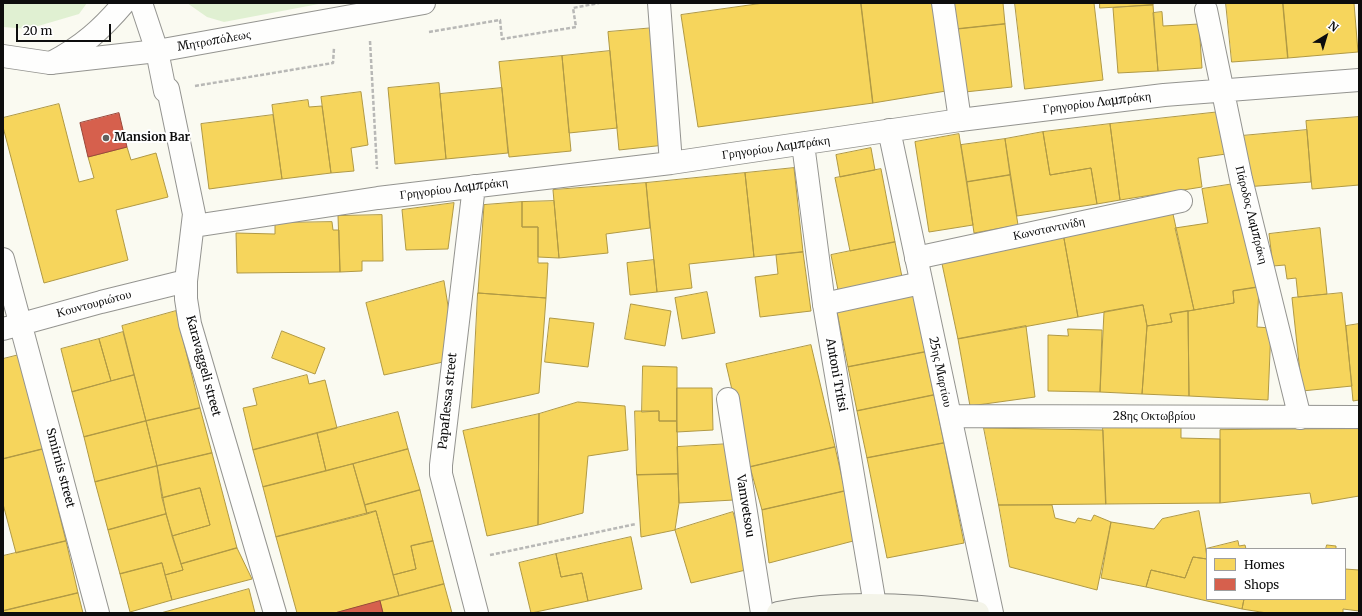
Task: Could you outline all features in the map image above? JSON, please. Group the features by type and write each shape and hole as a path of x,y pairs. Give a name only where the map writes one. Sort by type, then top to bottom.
{"main road":[{"path":"778,613 831,606 875,605 907,610 978,613"}],"street":[{"path":"50,63 82,46 98,32 124,3"},
{"name":"Karavaggeli street","path":"141,3 157,51 165,91 168,89 194,214 194,226 186,281 186,299 190,324 275,613"},
{"name":"Μητροπόλεως","path":"3,56 50,63 157,51 369,9 424,3"},
{"path":"659,3 672,163"},
{"path":"943,3 960,120"},
{"name":"Πάροδος Λαμπράκη","path":"1206,10 1242,179 1300,418"},
{"name":"Γρηγορίου Λαμπράκη","path":"194,226 378,198 672,163 960,120 1164,95 1359,80"},
{"name":"25ης Μαρτίου","path":"889,130 992,613"},
{"name":"Antoni Tritsi","path":"803,144 824,304 875,605"},
{"name":"Papaflessa street","path":"474,186 441,474 477,613"},
{"name":"Κωνσταντινίδη","path":"916,258 1182,201"},
{"name":"Smirnis street","path":"3,259 12,326 98,613"},
{"name":"Κουντουριώτου","path":"12,326 186,281"},
{"path":"824,304 921,283"},
{"name":"Vamvetsou","path":"728,399 762,613"},
{"name":"28ης Οκτωβρίου","path":"950,416 1359,417"}],"path":[{"path":"424,33 500,20 502,39 576,28 573,8 599,3"},
{"path":"369,9 378,198"},
{"path":"363,44 378,41"},
{"path":"165,91 333,63 332,48 340,47"},
{"path":"488,555 636,524"}],"green space":[{"path":"3,3 87,3 79,14 28,29 3,27"},
{"path":"187,3 324,3 224,22 207,17"}],"building: Homes":[{"path":"764,3 861,3 873,103 698,127 681,15"},
{"path":"861,3 933,3 946,91 873,103"},
{"path":"954,3 1003,3 1005,24 958,29"},
{"path":"1015,3 1094,3 1103,80 1025,89"},
{"path":"1100,3 1153,3 1153,5 1100,8"},
{"path":"1226,3 1283,3 1288,58 1232,62"},
{"path":"1283,3 1354,3 1358,52 1288,58"},
{"path":"1153,5 1158,71 1118,73 1113,8"},
{"path":"1162,12 1163,26 1199,24 1202,68 1158,71 1153,13"},
{"path":"1005,24 1012,87 965,92 958,29"},
{"path":"654,28 665,145 619,150 608,32"},
{"path":"610,51 617,128 569,133 562,56"},
{"path":"562,56 571,151 509,157 499,62"},
{"path":"439,83 446,159 395,164 388,88"},
{"path":"502,88 508,153 446,159 440,94"},
{"path":"361,92 368,145 351,148 354,171 331,173 321,97"},
{"path":"308,100 309,107 322,106 331,173 282,179 272,105"},
{"path":"59,104 79,182 94,178 88,157 127,147 131,160 156,153 168,197 116,210 128,260 44,283 3,127 3,118"},
{"path":"1220,112 1226,154 1198,158 1202,187 1120,200 1110,124"},
{"path":"273,115 282,179 209,189 201,124"},
{"path":"1359,117 1359,185 1312,189 1306,121"},
{"path":"1110,124 1120,200 1097,204 1091,168 1050,175 1043,132"},
{"path":"1307,130 1311,182 1245,187 1241,136"},
{"path":"1043,132 1050,175 1091,168 1097,204 1017,216 1005,139"},
{"path":"959,134 973,225 929,232 915,142"},
{"path":"1005,139 1010,175 967,182 961,145"},
{"path":"871,148 875,170 840,177 836,155"},
{"path":"794,168 803,252 754,257 745,173"},
{"path":"881,169 895,242 850,251 835,178"},
{"path":"745,173 754,257 689,264 692,288 657,292 646,183"},
{"path":"1010,175 1018,225 974,233 967,182"},
{"path":"646,183 650,228 606,234 608,253 559,258 553,190"},
{"path":"1240,183 1259,287 1233,291 1234,303 1194,310 1175,228 1208,223 1202,189"},
{"path":"554,201 559,258 538,257 538,227 522,227 522,202"},
{"path":"522,202 522,227 538,227 538,263 548,263 546,298 478,293 484,205"},
{"path":"454,203 448,249 406,250 402,210"},
{"path":"1173,214 1194,310 1170,314 1172,322 1147,326 1143,305 1078,317 1063,233"},
{"path":"382,215 383,261 362,261 362,271 340,272 338,216"},
{"path":"332,222 333,230 339,230 340,272 237,273 236,233 275,234 275,223"},
{"path":"1320,228 1327,294 1298,297 1296,278 1287,279 1285,265 1273,266 1269,234"},
{"path":"1063,233 1078,317 958,339 941,259"},
{"path":"895,242 903,282 839,295 831,255"},
{"path":"803,252 811,311 760,317 755,277 778,274 776,255"},
{"path":"654,260 657,292 630,295 627,263"},
{"path":"444,281 449,312 443,362 384,375 366,303"},
{"path":"1259,287 1257,327 1271,328 1268,400 1189,396 1188,311 1234,303 1233,291"},
{"path":"707,292 715,333 682,339 675,298"},
{"path":"913,292 925,352 848,367 836,307"},
{"path":"478,293 546,298 539,393 472,408"},
{"path":"1342,293 1352,386 1302,391 1292,298"},
{"path":"631,304 671,311 665,346 625,339"},
{"path":"1143,305 1147,326 1142,394 1100,392 1104,312"},
{"path":"176,311 200,408 146,421 122,326"},
{"path":"1188,311 1189,396 1142,394 1147,326 1172,322 1170,314"},
{"path":"550,318 594,323 588,367 545,362"},
{"path":"1359,324 1359,400 1353,401 1346,326"},
{"path":"1026,326 1035,397 970,406 958,339"},
{"path":"1068,329 1102,330 1100,392 1048,391 1048,335 1068,336"},
{"path":"282,331 325,348 315,374 272,358"},
{"path":"123,332 134,375 111,381 99,339"},
{"path":"99,339 111,381 72,392 61,349"},
{"path":"811,345 835,447 750,467 726,364"},
{"path":"925,352 934,395 857,411 848,367"},
{"path":"19,355 43,449 3,459 3,359"},
{"path":"643,366 677,367 677,421 659,421 659,411 642,412"},
{"path":"134,375 146,421 84,437 72,392"},
{"path":"307,375 309,384 325,380 337,428 253,450 243,408 257,405 253,389"},
{"path":"677,388 712,388 713,430 677,432"},
{"path":"934,395 944,443 867,458 857,411"},
{"path":"578,402 625,406 628,450 588,456 583,513 538,525 539,414"},
{"path":"200,408 212,453 157,466 146,421"},
{"path":"635,411 659,411 659,421 677,421 678,474 637,475"},
{"path":"398,412 408,449 326,471 317,433"},
{"path":"539,414 538,525 487,536 463,431"},
{"path":"146,421 157,466 95,482 84,437"},
{"path":"1103,427 1181,427 1181,438 1220,439 1220,503 1106,504"},
{"path":"984,428 1103,430 1106,504 999,505"},
{"path":"1359,429 1359,496 1312,504 1310,493 1220,503 1220,430"},
{"path":"317,433 326,471 263,487 253,450"},
{"path":"944,443 964,543 887,558 867,458"},
{"path":"730,444 734,500 679,503 677,447"},
{"path":"835,447 845,491 762,510 750,467"},
{"path":"43,449 66,541 16,553 3,504 3,459"},
{"path":"408,449 420,490 365,505 353,464"},
{"path":"212,453 237,548 181,564 172,536 210,525 200,488 162,498 157,466"},
{"path":"353,464 367,514 276,537 263,487"},
{"path":"157,466 166,514 108,530 95,482"},
{"path":"678,474 679,503 675,530 641,537 637,475"},
{"path":"200,488 210,525 172,536 162,498"},
{"path":"420,490 433,541 411,546 416,569 393,575 376,511 367,514 365,505"},
{"path":"845,491 857,540 769,563 762,510"},
{"path":"999,505 1052,505 1055,518 1075,523 1078,518 1091,521 1094,515 1111,522 1097,590 1010,567"},
{"path":"376,511 399,596 335,613 297,613 276,537"},
{"path":"1199,511 1206,549 1206,559 1193,557 1185,578 1151,570 1146,587 1101,578 1111,522 1154,529 1162,519"},
{"path":"733,512 750,569 691,583 675,530"},
{"path":"166,514 183,570 165,575 162,563 120,574 108,530"},
{"path":"631,537 642,589 588,601 582,573 561,577 556,554"},
{"path":"66,541 78,593 3,611 3,556"},
{"path":"433,541 444,584 399,596 393,575 416,569 411,546"},
{"path":"1238,541 1239,546 1245,545 1246,548 1210,548"},
{"path":"1327,545 1336,546 1336,548 1326,548"},
{"path":"237,548 252,579 172,600 165,575 183,570 181,564"},
{"path":"556,554 561,577 582,573 588,601 531,613 519,563"},
{"path":"1193,557 1206,559 1206,600 1244,600 1242,609 1146,587 1151,570 1185,578"},
{"path":"162,563 172,600 130,612 120,574"},
{"path":"1346,569 1359,570 1359,611 1343,609 1343,613 1267,613 1242,609 1244,600 1346,600"},
{"path":"444,584 452,613 383,613 380,601"},
{"path":"249,589 255,613 161,613"},
{"path":"78,593 83,613 3,613 3,611"}],"building: Shops":[{"path":"119,113 127,147 88,157 80,123"},
{"path":"380,601 383,613 335,613"}],"place":[{"name":"Mansion Bar","path":"106,138"}]}
